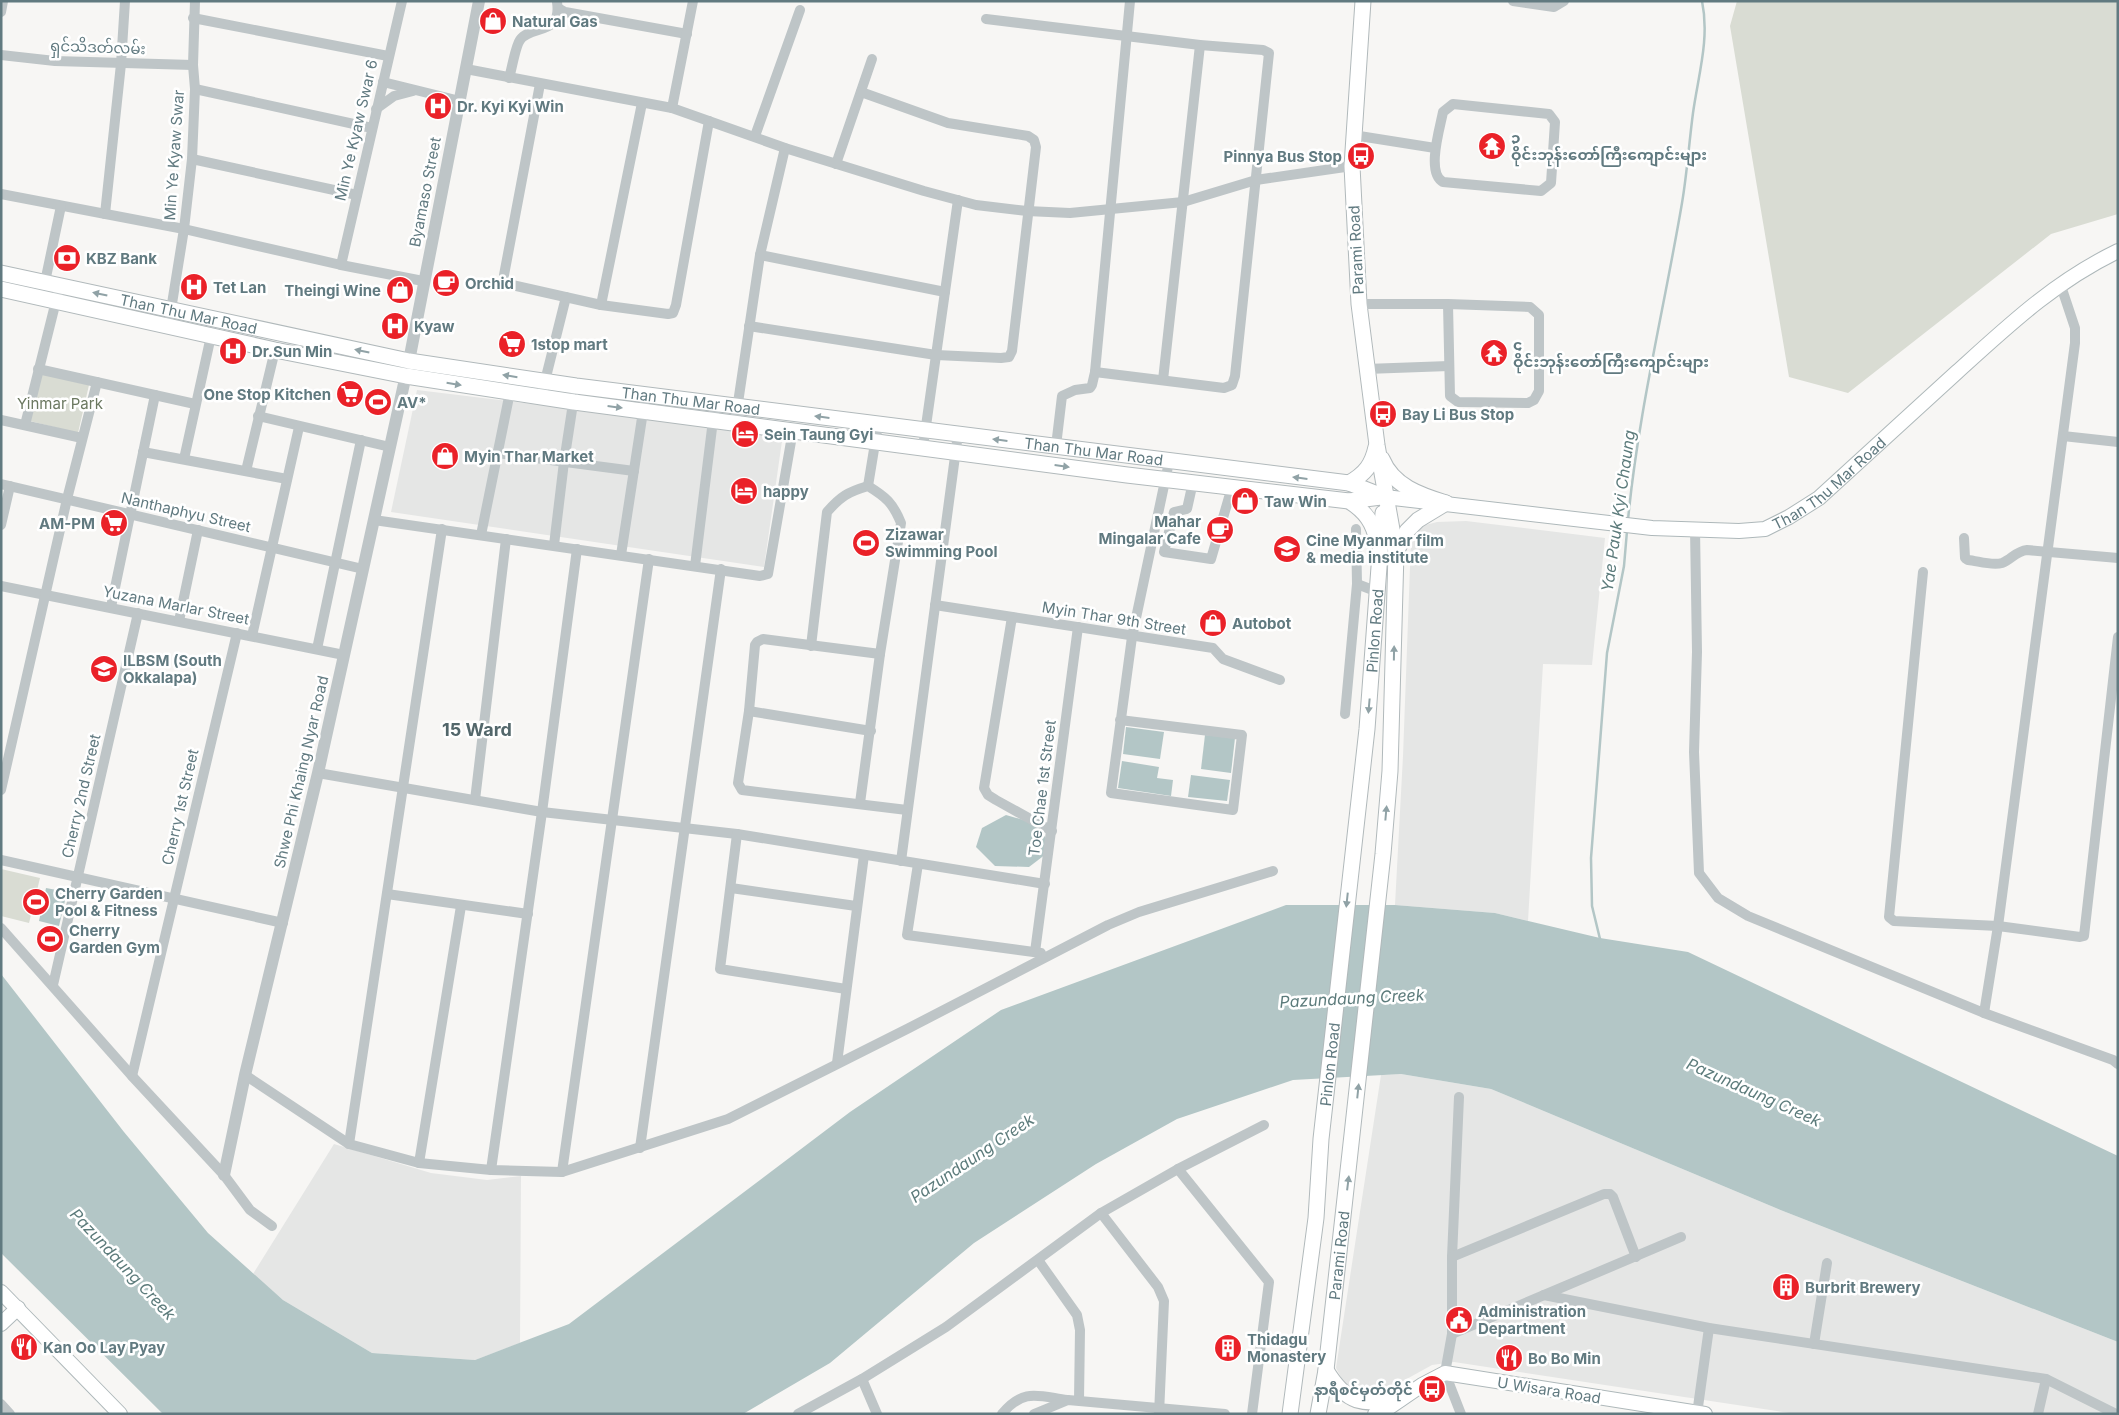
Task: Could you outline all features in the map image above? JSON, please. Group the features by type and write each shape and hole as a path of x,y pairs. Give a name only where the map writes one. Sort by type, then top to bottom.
{"main road":[{"name":"Parami Road","path":"1362,1 1352,166 1359,304 1366,369 1385,497"},
{"name":"Than Thu Mar Road","path":"1,273 167,326 211,336 406,376 574,402 875,440 1082,469 1349,501 1385,497 1652,528 1739,531 1765,529 1819,498 1994,339 2060,284 2093,263 2118,251"},
{"name":"Than Thu Mar Road","path":"1,289 54,289 172,310 409,361 576,386 1083,449 1168,462 1348,483 1385,497"},
{"path":"1348,483 1358,478 1372,462 1377,445"},
{"path":"1377,445 1386,468 1394,478 1422,495 1446,503"},
{"path":"1082,469 1083,449"},
{"name":"Pinlon Road","path":"1353,1140 1390,771 1396,552 1385,497"},
{"name":"Pinlon Road","path":"1321,1139 1367,729 1378,592 1379,553 1385,497"},
{"path":"1349,501 1369,519 1375,530 1379,553"},
{"path":"1396,552 1408,530 1418,520 1446,503"},
{"name":"Parami Road","path":"1316,1218 1321,1139"},
{"name":"Parami Road","path":"1326,1370 1353,1140"},
{"path":"1290,1414 1316,1218"},
{"path":"1301,1414 1302,1392 1316,1283 1316,1218"},
{"path":"1,1292 120,1414"},
{"path":"1,1324 18,1308"},
{"path":"1326,1370 1334,1383 1355,1401 1376,1403 1400,1399"},
{"path":"1318,1414 1326,1370"},
{"path":"1378,1413 1431,1380 1445,1374"},
{"name":"U Wisara Road","path":"1445,1374 1700,1413"}],"street":[{"path":"1,12 3,1"},
{"path":"105,214 121,64 125,1"},
{"name":"Min Ye Kyaw Swar","path":"167,326 172,310 192,159 195,89 193,18 195,1"},
{"name":"Min Ye Kyaw Swar 6","path":"341,265 402,1"},
{"name":"Byamaso Street","path":"406,376 479,1"},
{"path":"672,108 693,1"},
{"path":"1056,446 1062,396 1075,390 1090,388 1095,372 1130,1"},
{"path":"1513,1 1554,7 1564,1"},
{"path":"509,78 520,40 526,35 550,26 554,22 558,5"},
{"path":"558,5 565,12 687,34"},
{"path":"756,136 800,10"},
{"path":"193,18 388,56"},
{"path":"986,19 1200,45 1263,50 1269,53 1235,376 1232,385 1224,388 1095,372"},
{"path":"1163,380 1200,45"},
{"name":"ရှင်သိဒတ်လမ်း","path":"1,55 55,61 193,65"},
{"path":"836,164 872,59"},
{"path":"466,69 672,108 786,148 958,200 976,205 1027,211 1070,213 1183,202 1256,180 1352,166"},
{"path":"383,82 460,101"},
{"path":"540,84 504,282 601,305 668,314 673,313 709,121"},
{"path":"195,89 372,128"},
{"path":"376,109 394,96 415,90"},
{"path":"749,326 936,355 1009,357 1012,351 1036,147 1034,140 1028,136 948,123 861,92"},
{"path":"601,305 642,103"},
{"path":"1453,104 1549,114 1555,122 1551,183 1541,191 1443,182 1435,174 1436,148 1443,112 1453,104"},
{"path":"1353,135 1436,148"},
{"path":"735,423 760,255 786,148"},
{"path":"192,159 357,194"},
{"path":"1,194 184,229 341,265 423,281"},
{"path":"923,447 958,200"},
{"path":"25,424 54,289 60,206"},
{"path":"760,255 945,292"},
{"path":"1984,1013 1998,926 2063,436 2075,328 2060,284"},
{"path":"542,397 566,297"},
{"path":"1359,304 1448,304 1530,307 1539,315 1539,391 1534,400 1528,403 1458,402 1450,396 1448,304"},
{"path":"184,459 211,336"},
{"path":"246,471 275,350"},
{"path":"1366,369 1449,366"},
{"path":"38,369 196,404"},
{"name":"Shwe Phi Khaing Nyar Road","path":"224,1175 318,773 406,376"},
{"path":"1,790 67,500 97,382"},
{"path":"554,545 576,386"},
{"path":"482,535 510,392"},
{"path":"111,607 155,395"},
{"path":"621,555 646,395"},
{"path":"695,566 715,404"},
{"path":"258,416 390,447"},
{"path":"1,420 82,438"},
{"path":"868,486 878,425"},
{"path":"252,636 299,427"},
{"path":"374,520 760,576 768,574 770,569 793,430"},
{"path":"901,862 958,434"},
{"path":"2063,436 2118,442"},
{"path":"317,649 361,440"},
{"path":"143,452 287,479"},
{"path":"497,453 634,471"},
{"path":"1120,720 1242,735 1234,810 1111,793 1120,720 1132,637 1168,462"},
{"path":"1193,482 1187,509 1174,512 1164,552 1211,559 1232,487"},
{"path":"1,524 6,485"},
{"name":"Nanthaphyu Street","path":"6,485 363,569"},
{"path":"811,646 828,512 839,498 868,486 882,494 894,506 901,523 880,654 860,803"},
{"path":"349,1144 442,529"},
{"path":"1345,714 1357,584 1356,529"},
{"path":"1695,529 1697,652 1694,769 1699,873 1718,898 1748,916 1984,1013 2113,1060 2118,1064"},
{"path":"179,622 198,530"},
{"path":"1964,538 1963,550 1965,558 1998,564 2004,563 2022,550 2118,558"},
{"path":"475,800 506,539"},
{"path":"491,1170 528,914 577,549"},
{"path":"562,1172 650,559"},
{"path":"640,1148 721,570"},
{"path":"1923,572 1888,917 1894,921 1998,926 2080,938 2086,934 2118,637"},
{"path":"1357,584 1378,592"},
{"name":"Yuzana Marlar Street","path":"1,586 45,598 111,607 344,655"},
{"name":"Myin Thar 9th Street","path":"935,605 1132,637 1214,648 1223,659 1280,680"},
{"name":"Cherry 2nd Street","path":"53,985 138,614"},
{"path":"1012,617 984,788 988,795 1052,831"},
{"name":"Toe Chae 1st Street","path":"1035,952 1078,628"},
{"name":"Cherry 1st Street","path":"132,1076 237,633"},
{"path":"880,654 763,639 758,642 755,645 750,711 738,783 742,790 908,810"},
{"path":"750,711 871,731"},
{"path":"318,773 542,812 685,830 738,834 1045,884"},
{"path":"738,834 720,969 846,989"},
{"path":"837,1063 864,855"},
{"path":"1,860 283,923"},
{"path":"918,864 907,934 1052,955"},
{"path":"246,1075 349,1144 419,1163 491,1170 562,1172 728,1119 1052,955 1108,924 1139,912 1273,870"},
{"path":"730,888 856,906"},
{"path":"387,894 528,914"},
{"path":"419,1163 461,906"},
{"path":"1,928 132,1076 224,1175 250,1210 272,1226"},
{"path":"1459,1097 1452,1257 1452,1334 1445,1374 1461,1414"},
{"path":"798,1414 862,1379 946,1327 1101,1214 1178,1169 1264,1125"},
{"path":"1178,1169 1269,1282 1252,1414"},
{"path":"1452,1257 1604,1194 1610,1194 1613,1197 1636,1257"},
{"path":"1101,1214 1158,1287 1164,1300 1159,1411"},
{"path":"1452,1334 1681,1237"},
{"path":"1038,1260 1076,1314 1080,1330 1073,1400"},
{"path":"1814,1344 1827,1263"},
{"path":"1544,1296 1709,1328 2046,1379 2116,1414"},
{"path":"1700,1413 1709,1328"},
{"path":"862,1379 877,1414"},
{"path":"2038,1414 2046,1379"},
{"path":"1002,1414 1018,1398 1033,1395 1159,1411 1225,1414"},
{"path":"1034,1414 1073,1400"},
{"path":"1,1404 10,1414"}],"shaded area":[{"path":"417,390 783,434 764,567 391,512"},
{"path":"1466,521 1605,538 1592,665 1543,664 1528,921 1495,913 1395,905 1411,540 1418,527 1437,522"},
{"path":"1401,1074 1491,1089 1783,1211 2118,1342 2118,1414 1796,1414 1454,1362 1432,1365 1385,1391 1370,1396 1354,1391 1343,1381 1336,1368 1381,1075"},
{"path":"334,1144 431,1173 487,1180 521,1176 520,1343 475,1360 372,1353 283,1300 253,1274"}],"green space":[{"path":"1737,1 2118,1 2118,214 2051,234 1848,393 1789,377 1730,26"},
{"name":"Yinmar Park","path":"42,374 89,385 78,433 30,421"},
{"path":"1,869 40,878 29,923 1,916"}],"water":[{"path":"1126,727 1164,732 1160,759 1123,754"},
{"path":"1205,735 1235,738 1231,773 1201,769"},
{"path":"1122,761 1159,767 1157,778 1173,780 1171,796 1118,788"},
{"path":"1191,775 1230,780 1227,801 1188,797"},
{"path":"1006,815 1034,823 1048,841 1046,854 1029,867 995,866 976,847 982,828"},
{"path":"46,888 67,892 59,926 39,921"},
{"name":"Pazundaung Creek","path":"1286,905 1395,905 1495,913 1600,938 1688,952 2118,1156 2118,1342 1783,1211 1491,1089 1401,1074 1293,1080 1177,1119 1096,1164 974,1243 830,1363 743,1414 163,1414 1,1253 1,974 124,1132 208,1233 283,1300 372,1353 475,1360 569,1324 850,1112 1001,1010"}],"waterway":[{"name":"Yae Pauk Kyi Chaung","path":"1628,520 1638,441 1684,192 1693,113 1704,43 1705,29 1702,1"},
{"name":"Yae Pauk Kyi Chaung","path":"1600,939 1592,906 1591,858 1607,653 1624,566 1627,531"}],"place":[{"name":"Natural Gas","path":"493,21"},
{"name":"Dr. Kyi Kyi Win","path":"438,106"},
{"name":"၃ ဝိုင်းဘုန်းတော်ကြီးကျောင်းများ","path":"1492,146"},
{"name":"Pinnya Bus Stop","path":"1361,156"},
{"name":"KBZ Bank","path":"67,258"},
{"name":"Orchid","path":"446,283"},
{"name":"Tet Lan","path":"194,287"},
{"name":"Theingi Wine","path":"400,290"},
{"name":"Kyaw","path":"395,326"},
{"name":"1stop mart","path":"512,344"},
{"name":"Dr.Sun Min","path":"233,351"},
{"name":"၄ ဝိုင်းဘုန်းတော်ကြီးကျောင်းများ","path":"1494,353"},
{"name":"One Stop Kitchen","path":"350,394"},
{"name":"AV*","path":"378,402"},
{"name":"Bay Li Bus Stop","path":"1383,414"},
{"name":"Sein Taung Gyi","path":"745,434"},
{"name":"Myin Thar Market","path":"445,456"},
{"name":"happy","path":"744,491"},
{"name":"Taw Win","path":"1245,501"},
{"name":"AM-PM","path":"114,523"},
{"name":"Mahar Mingalar Cafe","path":"1220,530"},
{"name":"Zizawar Swimming Pool","path":"866,543"},
{"name":"Cine Myanmar film & media institute","path":"1287,549"},
{"name":"Autobot","path":"1213,623"},
{"name":"ILBSM (South Okkalapa)","path":"104,669"},
{"name":"Cherry Garden Pool & Fitness","path":"36,902"},
{"name":"Cherry Garden Gym","path":"50,939"},
{"name":"Burbrit Brewery","path":"1786,1287"},
{"name":"Administration Department","path":"1459,1320"},
{"name":"Kan Oo Lay Pyay","path":"24,1347"},
{"name":"Thidagu Monastery","path":"1228,1348"},
{"name":"Bo Bo Min","path":"1509,1358"},
{"name":"နာရီစင်မှတ်တိုင်","path":"1432,1389"}],"district":[{"name":"15 Ward","path":"477,729"}]}
